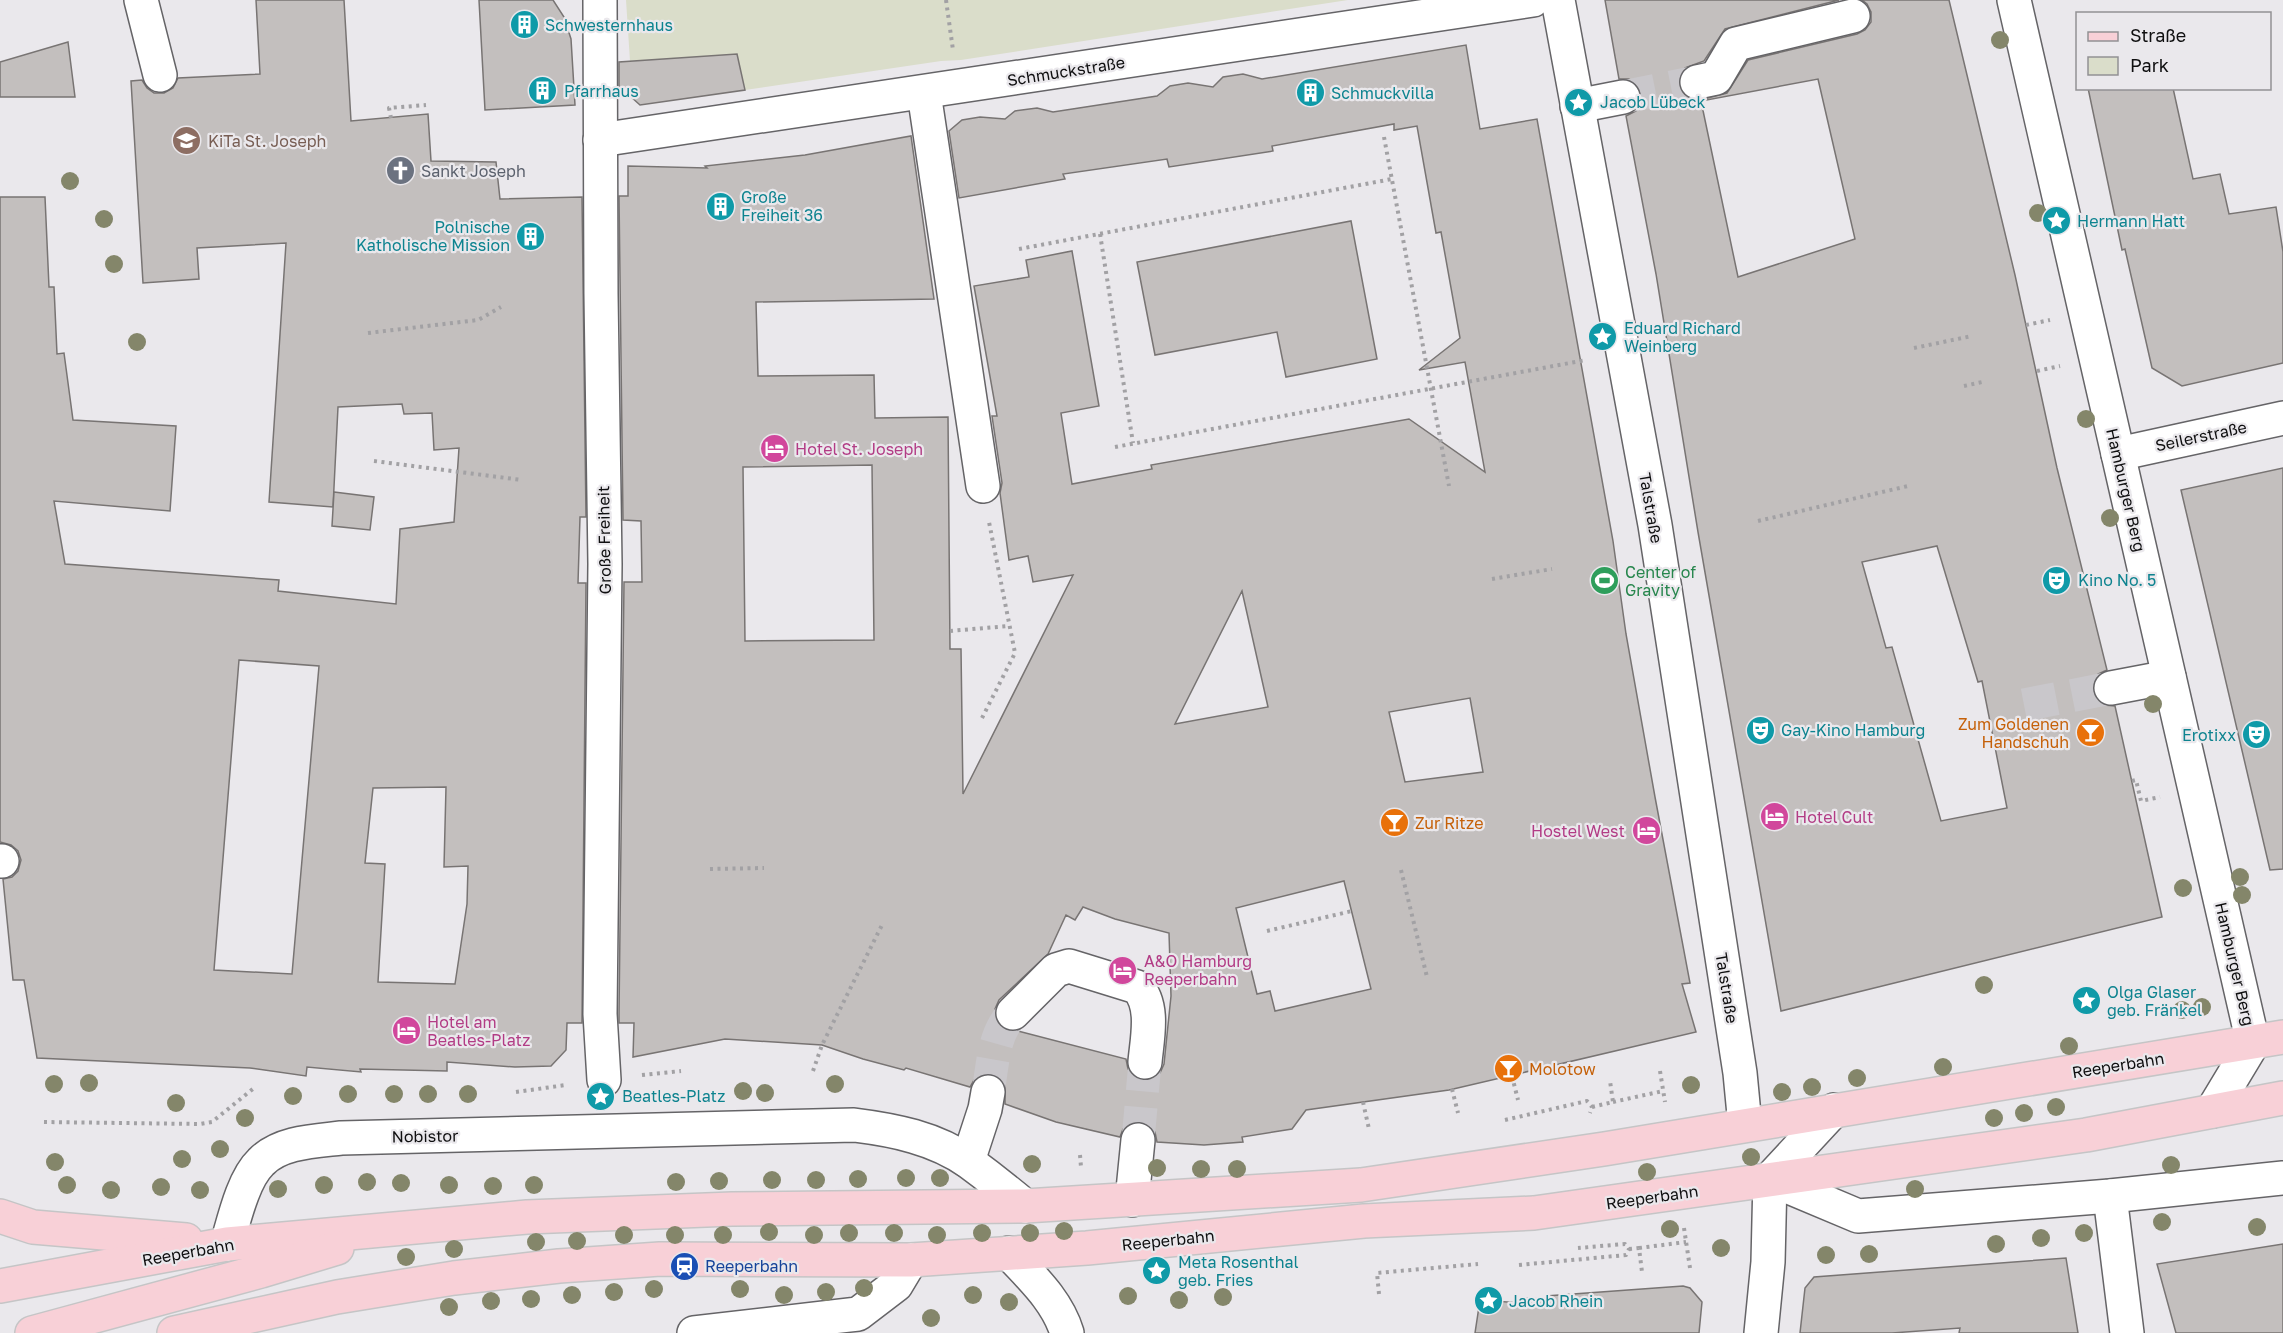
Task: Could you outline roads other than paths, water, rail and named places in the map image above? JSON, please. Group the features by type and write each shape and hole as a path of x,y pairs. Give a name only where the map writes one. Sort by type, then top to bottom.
{"main road":[{"name":"Reeperbahn","path":"0,1286 227,1244 526,1217 709,1209 1025,1206 1362,1185 2268,1040"},
{"name":"Reeperbahn","path":"174,1333 246,1325 337,1297 454,1278 559,1266 660,1259 911,1260 1087,1248 1364,1221 1534,1213 2086,1135 2283,1098"},
{"path":"0,1216 33,1227 227,1244"},
{"path":"32,1333 261,1271 398,1228"},
{"path":"246,1325 240,1301 246,1287 261,1271"}],"street":[{"path":"141,0 160,75"},
{"name":"Große Freiheit","path":"600,0 605,564 600,1014 604,1080"},
{"name":"Schmuckstraße","path":"600,140 959,88 1533,0"},
{"name":"Talstraße","path":"1558,0 1655,525 1740,1073 1745,1125"},
{"name":"Hamburger Berg","path":"2014,0 2169,677 2268,1040 2212,1111"},
{"path":"1697,82 1716,78 1736,44 1853,16"},
{"path":"924,93 983,486"},
{"path":"1577,106 1623,97"},
{"name":"Seilerstraße","path":"2118,454 2283,418"},
{"path":"2111,688 2169,677"},
{"path":"1013,1012 1056,970 1069,966 1137,987 1144,994 1148,1021 1145,1062"},
{"path":"988,1092 985,1109 968,1161 1025,1206"},
{"path":"1761,1333 1768,1262 1770,1179 1834,1110"},
{"name":"Nobistor","path":"227,1244 240,1201 252,1174 261,1162 275,1152 299,1144 341,1138 854,1125 910,1135 939,1145 968,1161"},
{"path":"1132,1200 1138,1140"},
{"path":"1770,1179 1858,1216 2110,1196 2283,1178"},
{"path":"2110,1196 2127,1333"},
{"path":"1008,1252 1053,1303 1067,1333"},
{"path":"694,1333 858,1314 896,1285 911,1260"}],"tunnel":[{"path":"1623,97 1697,82"},
{"path":"2024,705 2111,688"},
{"path":"988,1092 1001,1030 1013,1013"},
{"path":"1138,1140 1145,1062"}],"place":[{"name":"Schwesternhaus","path":"524,25"},
{"name":"Pfarrhaus","path":"543,91"},
{"name":"Schmuckvilla","path":"1310,93"},
{"name":"Jacob Lübeck","path":"1579,102"},
{"name":"KiTa St. Joseph","path":"187,141"},
{"name":"Sankt Joseph","path":"400,171"},
{"name":"Große Freiheit 36","path":"720,206"},
{"name":"Hermann Hatt","path":"2056,221"},
{"name":"Polnische Katholische Mission","path":"531,236"},
{"name":"Eduard Richard Weinberg","path":"1603,337"},
{"name":"Hotel St. Joseph","path":"774,449"},
{"name":"Kino No. 5","path":"2057,580"},
{"name":"Center of Gravity","path":"1604,581"},
{"name":"Gay-Kino Hamburg","path":"1760,730"},
{"name":"Zum Goldenen Handschuh","path":"2090,733"},
{"name":"Erotixx","path":"2257,735"},
{"name":"Hotel Cult","path":"1774,817"},
{"name":"Zur Ritze","path":"1394,823"},
{"name":"Hostel West","path":"1646,831"},
{"name":"A&O Hamburg Reeperbahn","path":"1123,970"},
{"name":"Olga Glaser geb. Fränkel","path":"2086,1001"},
{"name":"Hotel am Beatles-Platz","path":"406,1031"},
{"name":"Molotow","path":"1508,1069"},
{"name":"Beatles-Platz","path":"601,1096"},
{"name":"Reeperbahn","path":"684,1266"},
{"name":"Meta Rosenthal geb. Fries","path":"1157,1271"},
{"name":"Jacob Rhein","path":"1488,1301"}]}
